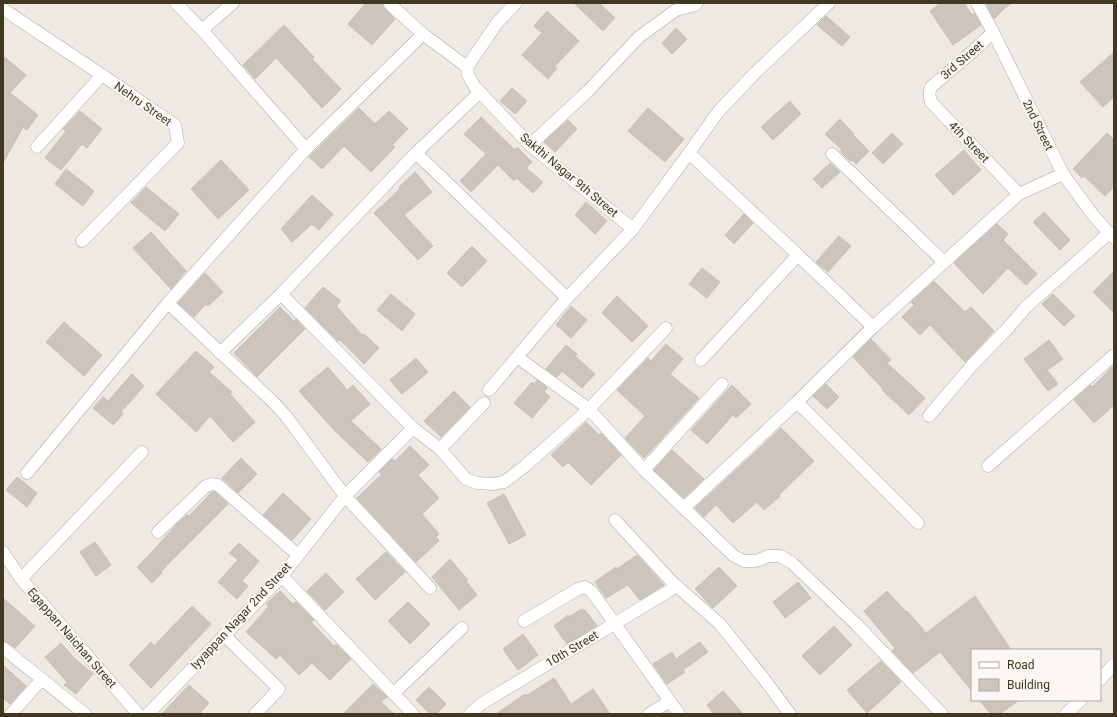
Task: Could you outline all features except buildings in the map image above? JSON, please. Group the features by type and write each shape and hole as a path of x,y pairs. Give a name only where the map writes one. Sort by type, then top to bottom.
{"street":[{"path":"176,3 202,30 306,149"},
{"path":"202,30 233,3"},
{"path":"389,3 423,34 467,67 497,23 516,3"},
{"path":"530,145 588,91 639,37 676,10 695,5 697,3"},
{"path":"489,390 567,298 633,229 718,112 755,73 829,3"},
{"name":"2nd Street","path":"977,3 993,32 1063,174 1093,216 1111,236"},
{"name":"Nehru Street","path":"3,9 175,126 178,143 82,241"},
{"name":"3rd Street","path":"931,86 971,53 993,32"},
{"path":"27,473 168,303 306,149 423,34"},
{"name":"Sakthi Nagar 9th Street","path":"467,67 468,75 475,87 530,145 633,229"},
{"path":"38,147 102,75"},
{"name":"4th Street","path":"931,86 929,97 931,102 1019,194"},
{"path":"220,353 281,294 416,153 480,92"},
{"path":"416,153 567,298"},
{"path":"689,153 873,327"},
{"path":"832,154 944,262"},
{"path":"684,508 797,402 873,327 1019,194 1063,174"},
{"path":"929,416 974,363 1008,328 1026,306 1111,236"},
{"path":"701,360 798,255"},
{"path":"281,294 413,428 440,449 466,479 477,483 492,484 504,482 525,466 589,409 666,328"},
{"path":"168,303 286,416 345,496 430,588"},
{"path":"988,466 1114,355"},
{"path":"517,357 589,409 644,470 734,556 744,561 756,561 768,556 780,556 792,563 857,625 942,714"},
{"path":"644,470 722,384"},
{"path":"797,402 918,523"},
{"path":"440,449 484,403"},
{"name":"Iyyappan Nagar 2nd Street","path":"148,714 282,576 345,496 413,428"},
{"path":"20,579 142,452"},
{"path":"158,532 206,486 212,484 218,485 298,555"},
{"path":"615,520 677,586 720,624 764,679 787,713"},
{"name":"Egappan Naichan Street","path":"6,556 20,579 138,714"},
{"path":"282,576 413,714"},
{"name":"10th Street","path":"470,714 481,704 677,586"},
{"path":"524,621 578,589 585,587 591,591 679,714"},
{"path":"394,693 462,628"},
{"path":"224,635 279,689 255,714"},
{"path":"3,648 85,714"},
{"path":"1101,679 1114,664"},
{"path":"11,714 42,679"},
{"path":"649,714 670,701"},
{"path":"1066,714 1080,701"}]}
